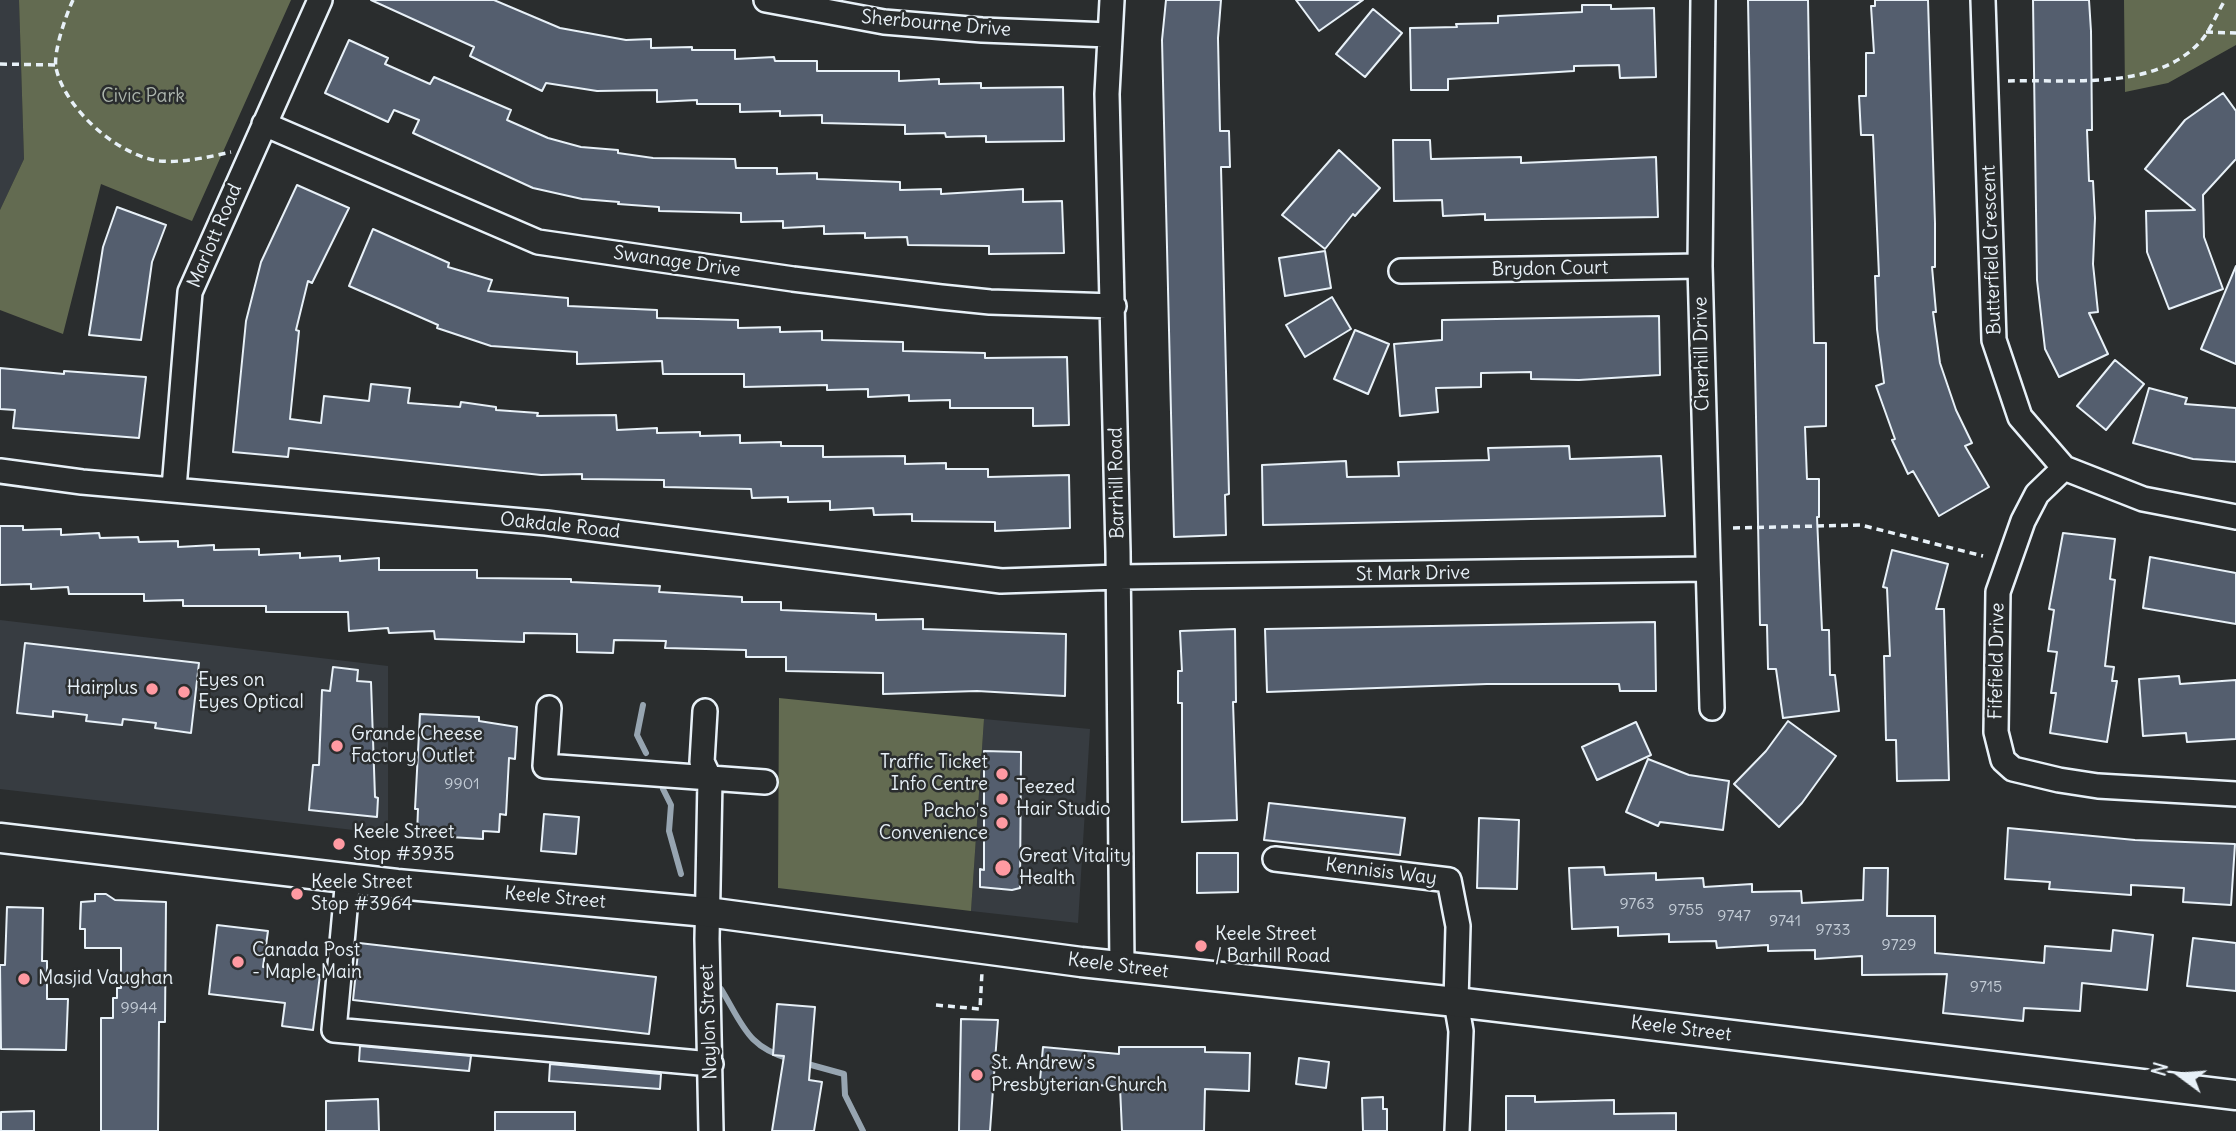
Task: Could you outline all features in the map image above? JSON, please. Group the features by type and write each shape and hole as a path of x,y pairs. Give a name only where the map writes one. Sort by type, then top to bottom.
{"main road":[{"name":"Keele Street","path":"0,838 348,877 707,912 1122,966 1456,1002 2236,1095"}],"street":[{"name":"Marlott Road","path":"174,488 190,292 320,0"},
{"name":"Sherbourne Drive","path":"772,0 801,9 884,22 982,30 1109,35"},
{"name":"Barrhill Road","path":"1112,0 1107,94 1119,577 1122,966"},
{"name":"Cherhill Drive","path":"1703,0 1700,266 1712,708"},
{"name":"Butterfield Crescent","path":"1983,0 1994,340 2020,417 2064,468 2143,499 2236,517"},
{"name":"Swanage Drive","path":"264,124 538,242 793,279 990,302 1114,306"},
{"name":"Brydon Court","path":"1401,271 1700,266"},
{"name":"Fifefield Drive","path":"2064,468 2032,503 1998,592 1996,732 2003,760 2013,769 2030,774 2085,784 2236,794"},
{"name":"Oakdale Road","path":"0,471 82,482 174,488 558,525 1001,581 1119,577"},
{"name":"St Mark Drive","path":"1119,577 1707,569"},
{"path":"550,708 545,766 765,782"},
{"name":"Naylon Street","path":"705,711 702,762 710,779 707,912 711,1131"},
{"name":"Kennisis Way","path":"1275,859 1449,880 1458,926 1456,1002"},
{"path":"348,877 334,1030 711,1064"},
{"path":"1456,1002 1461,1031 1457,1131"}],"path":[{"path":"73,0 65,16 55,65 64,91 83,118 107,137 141,155 161,161 230,152 250,155"},
{"path":"2008,81 2137,77 2169,67 2201,41 2225,0"},
{"path":"2206,32 2236,33"},
{"path":"0,64 55,65"},
{"path":"1732,528 1861,525 1983,556"},
{"path":"936,1005 981,1009 982,972"}],"shaded area":[{"path":"0,0 19,0 24,159 0,210"},
{"path":"0,620 388,666 388,834 0,789"},
{"path":"984,719 1090,729 1078,923 971,911"}],"green space":[{"name":"Civic Park","path":"19,0 291,0 192,221 101,184 63,334 0,310 0,210 24,159"},
{"path":"2124,0 2236,0 2236,45 2168,83 2125,92"},
{"path":"779,698 984,719 971,911 778,888"}],"building":[{"path":"371,0 494,0 560,28 626,40 651,39 651,48 735,50 735,59 774,57 775,61 817,61 817,71 899,71 899,81 939,79 939,84 981,83 981,88 1063,87 1064,141 986,142 986,136 905,134 905,125 822,123 822,115 780,116 780,111 740,112 740,104 697,104 697,100 657,102 657,90 597,91 546,83 542,91 470,56 474,47"},
{"path":"1166,0 1221,0 1218,38 1220,131 1229,131 1230,167 1221,167 1229,494 1225,495 1226,535 1174,537 1162,40"},
{"path":"1296,0 1363,0 1319,31"},
{"path":"1748,0 1808,0 1814,343 1826,343 1826,426 1805,427 1807,479 1819,479 1817,517 1822,630 1829,630 1830,675 1835,675 1839,711 1783,718 1776,669 1768,669 1767,625 1760,625"},
{"path":"1875,0 1928,0 1935,223 1935,267 1932,267 1936,312 1933,312 1940,363 1956,410 1972,443 1965,446 1989,487 1939,516 1913,471 1908,474 1892,440 1895,439 1876,386 1884,383 1877,329 1875,276 1879,276 1873,135 1861,135 1859,96 1866,96 1866,53 1874,53 1871,6 1875,6"},
{"path":"2033,0 2089,0 2092,130 2087,130 2089,181 2093,181 2093,264 2098,312 2089,313 2108,354 2059,377 2045,349 2037,280"},
{"path":"1582,5 1611,5 1611,9 1654,8 1656,77 1620,78 1619,65 1574,66 1574,71 1448,79 1448,90 1411,90 1410,28 1498,23 1498,16 1582,12"},
{"path":"1373,9 1402,33 1365,77 1336,54"},
{"path":"349,40 388,58 385,64 430,84 434,77 511,110 507,120 548,138 581,147 618,150 618,153 653,158 735,159 736,168 777,168 777,174 817,173 817,179 900,182 900,190 941,189 941,194 1023,189 1023,202 1062,201 1064,253 989,254 989,246 908,245 907,237 865,238 865,233 824,234 824,226 783,228 783,221 741,222 741,213 659,211 659,207 582,199 533,188 413,133 419,120 394,110 388,122 325,93"},
{"path":"2223,93 2236,111 2236,159 2203,195 2204,237 2223,289 2169,309 2147,252 2146,211 2195,210 2145,169 2185,120"},
{"path":"1393,140 1430,140 1431,159 1521,157 1521,163 1656,157 1658,217 1485,220 1485,214 1443,216 1442,200 1394,201"},
{"path":"1339,150 1380,188 1355,216 1353,214 1325,249 1282,215"},
{"path":"297,185 349,208 312,283 308,281 296,330 299,331 290,419 321,423 324,396 369,401 371,384 410,388 408,403 460,407 461,402 496,407 496,410 538,413 537,416 616,415 617,430 657,428 657,433 740,435 740,443 781,442 781,446 823,446 823,457 905,456 905,464 946,463 946,469 988,469 988,477 1069,475 1070,528 995,531 995,522 912,521 912,514 874,515 873,508 830,510 830,501 788,502 788,497 752,498 751,489 664,487 664,480 582,479 582,474 541,475 289,448 288,457 233,452 246,321 261,262"},
{"path":"117,207 166,225 152,262 141,340 89,335 103,247"},
{"path":"373,229 449,263 448,267 492,280 488,291 568,298 568,306 657,310 657,318 738,320 738,328 780,327 780,332 822,331 822,340 903,342 903,351 985,353 985,358 1067,357 1069,425 1033,426 1033,408 950,408 950,400 909,401 909,395 868,397 868,389 827,390 827,385 744,387 744,374 663,374 662,361 577,364 577,352 491,346 437,328 438,325 349,286"},
{"path":"1325,251 1331,288 1285,296 1279,258"},
{"path":"2236,266 2236,364 2201,349"},
{"path":"1332,297 1351,329 1305,357 1286,325"},
{"path":"1659,316 1660,375 1579,380 1531,379 1531,372 1481,373 1481,387 1436,388 1438,412 1400,416 1394,344 1442,340 1442,320"},
{"path":"1355,330 1389,344 1368,394 1334,379"},
{"path":"2115,360 2144,384 2106,430 2077,406"},
{"path":"0,368 146,377 139,438 13,428 15,410 0,409"},
{"path":"2149,388 2187,398 2185,404 2236,408 2236,462 2193,459 2133,443"},
{"path":"1569,446 1570,459 1661,456 1665,516 1263,525 1262,465 1346,461 1347,477 1399,476 1398,462 1489,460 1488,448"},
{"path":"0,526 23,526 23,530 61,529 61,535 99,533 100,538 138,537 139,542 178,541 178,547 214,545 214,550 259,549 259,555 300,553 300,558 340,556 340,561 379,558 379,570 477,570 477,578 571,579 571,582 660,586 659,592 742,597 742,602 781,602 781,610 876,614 876,620 923,619 923,629 1066,634 1065,696 977,691 883,694 883,673 786,671 786,657 746,657 746,650 665,648 666,641 614,640 613,653 577,652 577,634 524,633 524,642 435,639 434,631 389,633 388,628 349,631 348,612 266,612 266,606 183,606 183,600 144,601 144,594 69,594 68,587 31,589 31,584 0,585"},
{"path":"2063,533 2115,539 2110,579 2115,580 2105,666 2114,667 2112,681 2117,681 2107,742 2050,733 2056,693 2051,693 2057,652 2048,651 2054,610 2049,609"},
{"path":"1892,550 1948,564 1936,609 1944,609 1949,780 1897,781 1896,740 1886,740 1884,656 1890,656 1887,588 1883,587"},
{"path":"2150,557 2236,573 2236,624 2143,608"},
{"path":"1655,622 1656,691 1620,691 1619,684 1487,684 1267,692 1265,629"},
{"path":"1235,629 1236,702 1233,702 1237,820 1182,822 1182,703 1178,703 1178,671 1182,671 1180,631"},
{"path":"25,643 199,663 191,733 155,728 156,723 123,719 122,725 86,721 87,715 53,711 53,717 17,713"},
{"path":"333,667 358,670 357,681 371,682 377,817 309,810 313,765 319,765 322,690 330,691"},
{"path":"2179,676 2180,684 2236,680 2236,739 2187,742 2186,733 2143,736 2139,679"},
{"path":"420,714 479,717 479,721 517,727 515,759 509,758 506,815 500,814 499,832 483,831 483,839 417,835 418,809 415,809"},
{"path":"1788,721 1836,756 1802,803 1779,827 1734,784 1766,751"},
{"path":"1636,722 1651,755 1597,780 1582,747"},
{"path":"984,751 1021,752 1020,888 1012,890 980,887 980,869 984,870"},
{"path":"1648,759 1689,775 1729,781 1723,830 1660,822 1658,826 1626,812"},
{"path":"1269,803 1405,818 1400,855 1264,840"},
{"path":"544,814 579,817 576,854 541,851"},
{"path":"1479,818 1519,820 1517,889 1477,888"},
{"path":"2008,828 2135,840 2235,844 2231,905 2183,902 2184,888 2131,885 2131,895 2049,889 2050,882 2005,879"},
{"path":"1197,853 1238,853 1238,892 1197,893"},
{"path":"1604,867 1605,875 1656,873 1656,880 1703,878 1704,887 1752,884 1752,892 1801,891 1802,903 1863,900 1864,868 1888,868 1887,916 1935,916 1935,953 2044,963 2045,946 2111,951 2113,930 2153,935 2147,990 2082,983 2080,1011 2024,1008 2023,1021 1943,1013 1947,974 1862,975 1862,956 1815,959 1815,950 1768,951 1768,945 1717,948 1716,941 1669,942 1669,934 1618,936 1618,927 1572,929 1569,868"},
{"path":"95,894 106,894 115,900 166,902 165,1022 159,1022 158,1131 101,1131 101,1018 113,1018 113,998 117,998 117,988 121,988 121,948 85,948 85,929 80,929 81,902 95,901"},
{"name":"Masjid Vaughan","path":"7,907 43,908 42,961 47,961 47,999 68,999 66,1050 1,1049 0,965 5,965"},
{"path":"217,925 268,931 263,967 320,975 313,1030 282,1026 285,1003 209,994"},
{"path":"2193,938 2236,943 2236,991 2187,986"},
{"path":"359,943 656,977 649,1034 353,1000"},
{"path":"777,1004 815,1007 809,1080 822,1082 814,1131 772,1131 784,1056 773,1055"},
{"name":"St. Andrew's Presbyterian Church","path":"961,1019 998,1020 990,1131 959,1131"},
{"path":"360,1046 471,1056 469,1071 359,1061"},
{"path":"1043,1047 1119,1054 1119,1047 1205,1047 1205,1052 1250,1053 1249,1091 1205,1089 1204,1131 1122,1131 1120,1087 1040,1080"},
{"path":"1299,1058 1329,1062 1326,1088 1296,1084"},
{"path":"550,1064 661,1074 660,1089 549,1081"},
{"path":"1506,1096 1535,1096 1535,1102 1614,1100 1614,1114 1676,1113 1676,1131 1506,1131"},
{"path":"1383,1097 1383,1109 1387,1109 1387,1131 1363,1131 1362,1098"},
{"path":"378,1099 379,1131 326,1131 326,1101"},
{"path":"34,1111 34,1131 1,1131 1,1112"},
{"path":"495,1112 575,1112 575,1131 495,1131"}],"waterway":[{"path":"643,705 637,735 646,753"},
{"path":"663,789 671,805 669,831 681,874"},
{"path":"721,989 741,1024 755,1041 764,1048 790,1059"},
{"path":"804,1063 844,1074 845,1095 863,1131"}],"place":[{"name":"Hairplus","path":"152,689"},
{"name":"Eyes on Eyes Optical","path":"184,692"},
{"name":"Grande Cheese Factory Outlet","path":"337,746"},
{"name":"Traffic Ticket Info Centre","path":"1002,774"},
{"name":"Teezed Hair Studio","path":"1002,799"},
{"name":"Pacho's Convenience","path":"1002,823"},
{"name":"Keele Street Stop #3935","path":"339,844"},
{"name":"Great Vitality Health","path":"1003,868"},
{"name":"Keele Street Stop #3964","path":"297,894"},
{"name":"Keele Street / Barhill Road","path":"1201,946"},
{"name":"Canada Post - Maple Main","path":"238,962"},
{"name":"Masjid Vaughan","path":"24,979"},
{"name":"St. Andrew's Presbyterian Church","path":"977,1075"}]}
